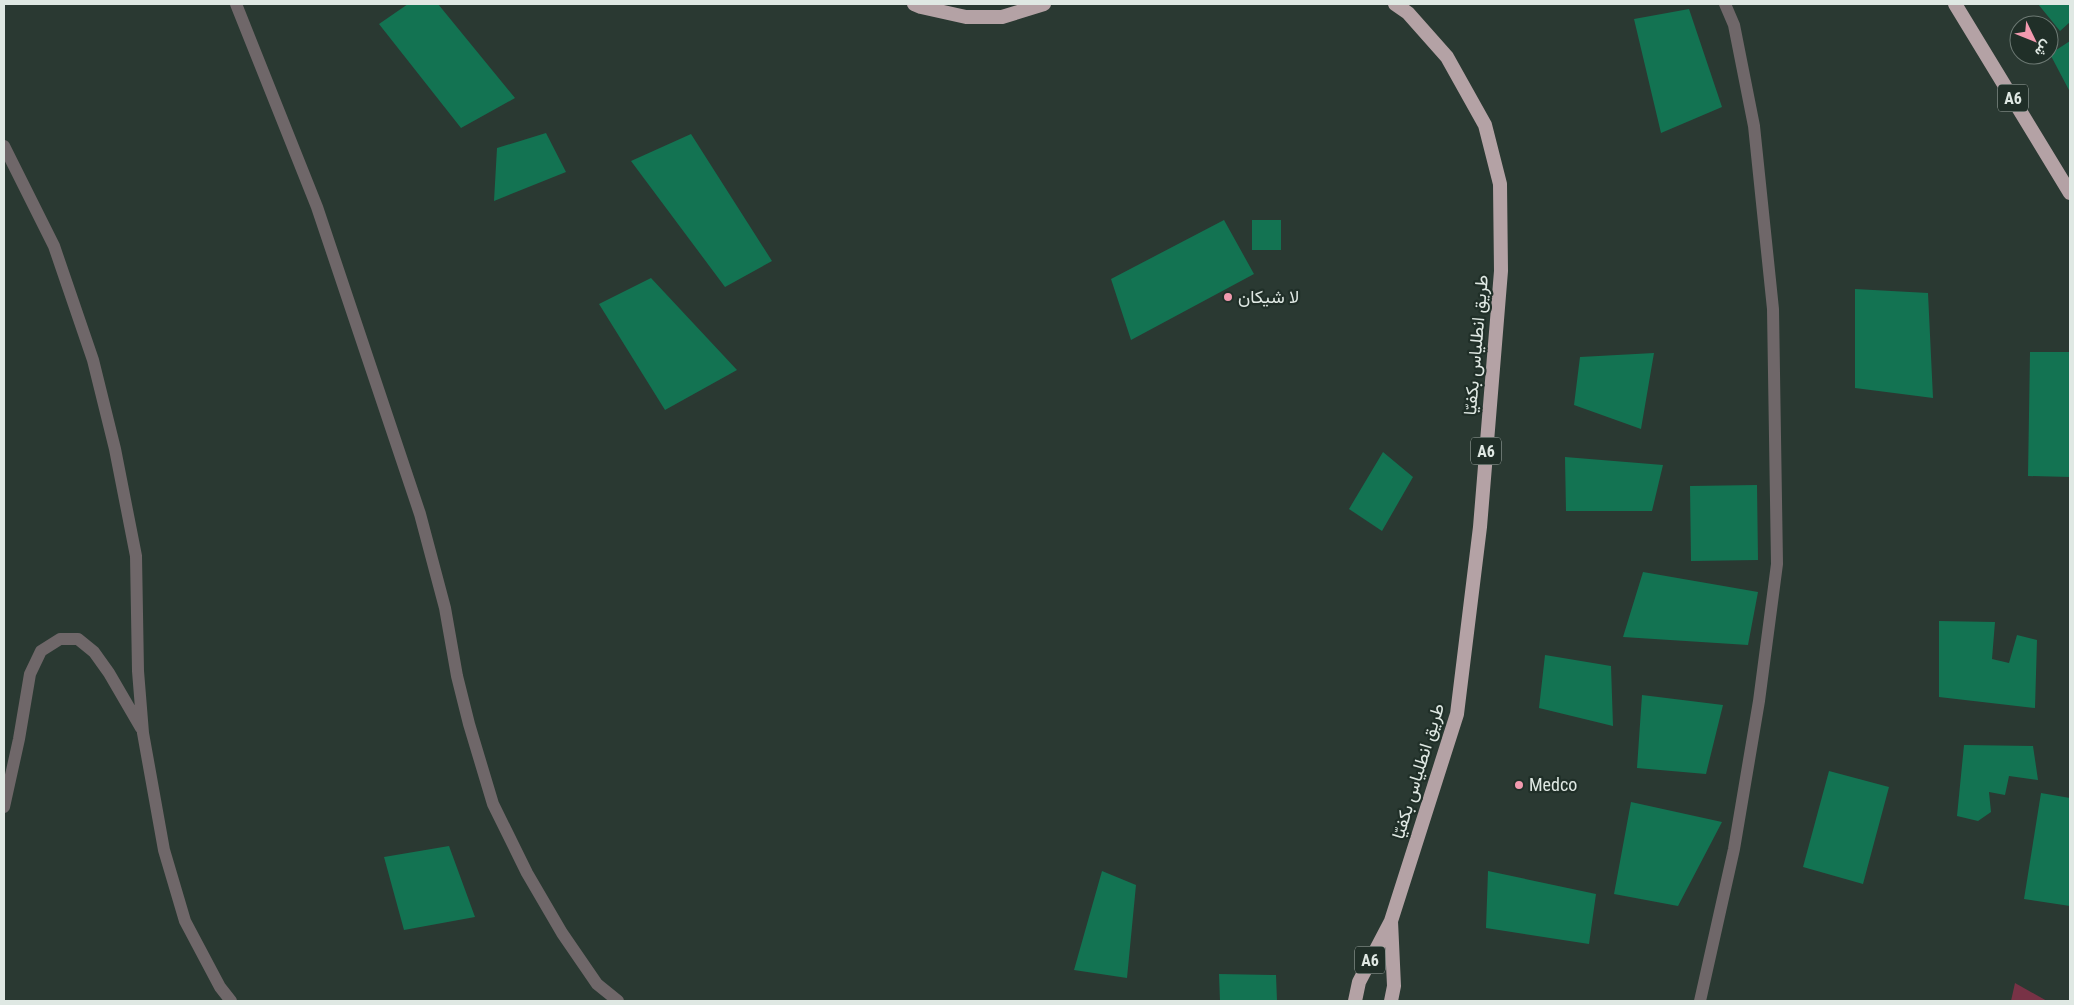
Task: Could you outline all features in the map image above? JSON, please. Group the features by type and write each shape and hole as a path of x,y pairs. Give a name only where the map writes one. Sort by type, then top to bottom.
{"highway":[{"path":"914,4 966,17 1002,17 1044,4"},
{"name":"طريق انطلياس بكفيّا","path":"1354,1001 1359,982 1391,920 1457,714 1480,527 1501,271 1500,184 1485,125 1447,57 1408,13 1395,4"},
{"name":"A6","path":"1954,4 2070,194"},
{"name":"طريق انطلياس بكفيّا","path":"1391,920 1394,986 1391,1001"}],"street":[{"path":"236,4 317,207 420,514 445,608 469,724 493,804 527,873 562,933 597,984 618,1001"},
{"path":"1700,1001 1734,849 1759,701 1777,564 1773,309 1754,126 1734,25 1725,4"},
{"path":"4,146 54,246 93,360 116,449 136,556 138,671 143,733 164,850 185,921 220,987 231,1001"},
{"path":"4,807 19,739 30,674 41,651 60,639 78,639 94,652 109,673 143,733"}],"shaded area":[{"path":"2015,983 2047,1001 2011,1001"}],"building":[{"path":"408,4 438,4 515,98 461,128 379,24"},
{"path":"2038,4 2070,4 2070,22 2060,31 2059,15 2047,15"},
{"path":"1689,9 1722,107 1661,133 1634,19"},
{"path":"2070,41 2070,92 2056,65 2059,65 2059,48"},
{"path":"546,133 566,172 494,201 497,148"},
{"path":"691,134 772,261 725,287 631,161"},
{"path":"1224,220 1254,274 1131,340 1111,279"},
{"path":"1252,220 1281,220 1281,250 1252,250"},
{"path":"651,278 737,370 665,410 599,304"},
{"path":"1855,289 1928,293 1933,398 1855,388"},
{"path":"2030,352 2070,352 2070,477 2028,476"},
{"path":"1654,353 1641,429 1574,405 1580,357"},
{"path":"1383,452 1413,477 1382,531 1349,509"},
{"path":"1565,457 1663,465 1652,511 1566,511"},
{"path":"1757,485 1758,560 1691,561 1690,486"},
{"path":"1643,572 1758,592 1748,645 1623,637"},
{"path":"1939,621 1995,622 1992,659 2009,663 2017,635 2037,640 2035,708 1939,697"},
{"path":"1545,655 1611,666 1613,726 1539,708"},
{"path":"1642,695 1723,705 1706,774 1637,768"},
{"path":"1964,745 2033,746 2038,780 2009,776 2005,795 1989,792 1991,812 1978,821 1957,816"},
{"path":"1829,771 1889,787 1863,884 1803,867"},
{"path":"2041,793 2070,798 2070,906 2024,899"},
{"path":"1631,802 1722,822 1678,906 1614,894"},
{"path":"449,846 475,917 404,930 384,857"},
{"path":"1102,871 1136,885 1127,978 1074,970"},
{"path":"1488,871 1596,894 1589,944 1486,928"},
{"path":"1219,974 1276,975 1277,1001 1220,1001"}],"place":[{"name":"لا شيكان","path":"1228,297"},
{"name":"Medco","path":"1519,785"}]}
